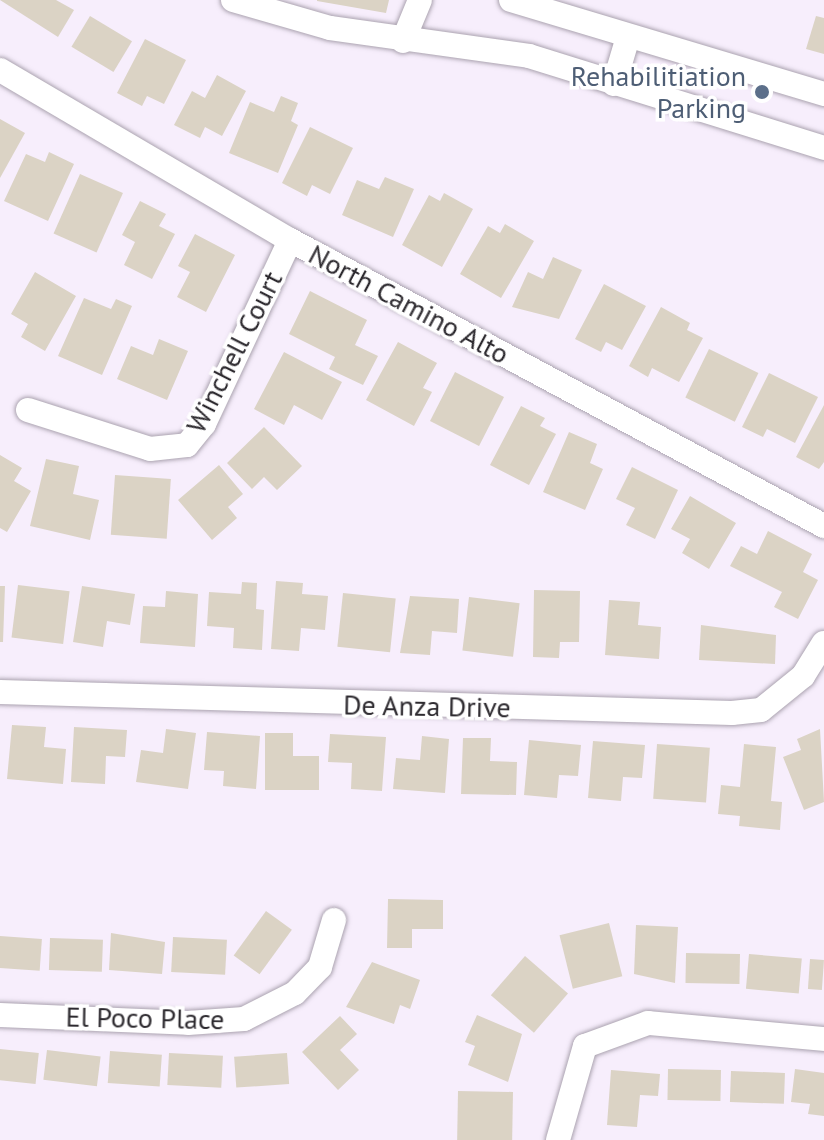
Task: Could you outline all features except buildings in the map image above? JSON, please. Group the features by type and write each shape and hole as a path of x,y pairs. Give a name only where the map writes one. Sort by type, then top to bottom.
{"street":[{"path":"233,0 403,41 529,56 824,148"},
{"path":"403,41 420,0"},
{"path":"511,0 824,94"},
{"path":"614,84 628,37"},
{"name":"North Camino Alto","path":"0,70 290,240 824,526"},
{"name":"Winchell Court","path":"28,410 150,449 187,445 204,424 290,240"},
{"name":"De Anza Drive","path":"0,692 732,713 761,710 803,676 824,643"},
{"name":"El Poco Place","path":"0,1015 188,1023 244,1019 295,993 320,967 334,920"},
{"path":"558,1140 585,1046 648,1023 824,1039"}],"place":[{"name":"Rehabilitiation Parking","path":"762,92"}]}
